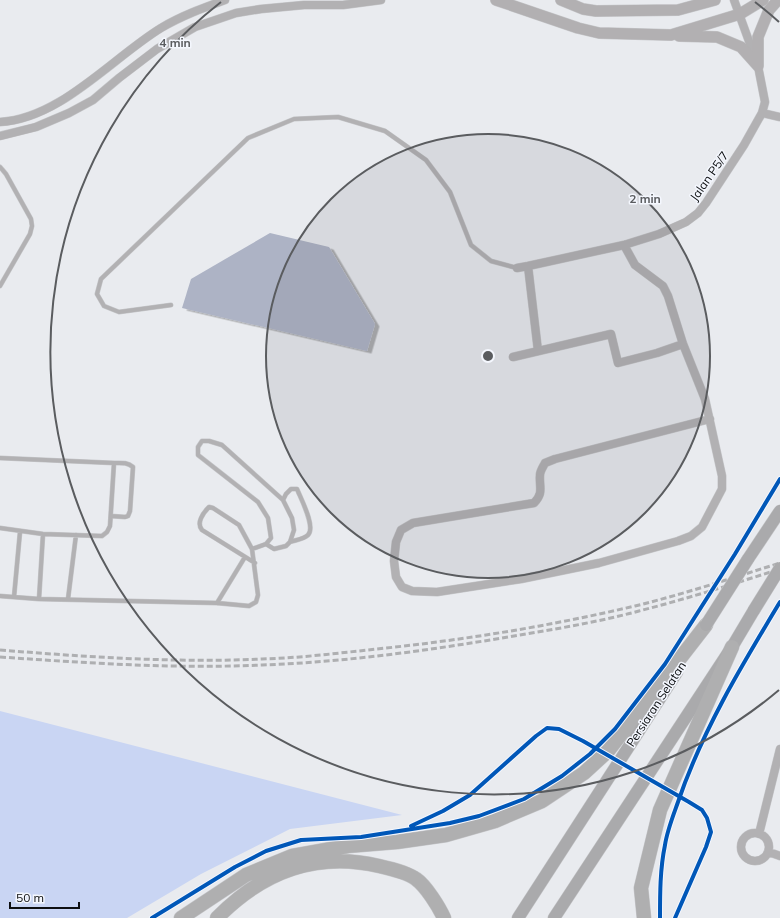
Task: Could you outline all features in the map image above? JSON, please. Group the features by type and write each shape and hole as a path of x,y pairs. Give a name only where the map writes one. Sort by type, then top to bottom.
{"highway":[{"path":"181,918 246,874 292,856 348,846 397,842 446,835 495,821 542,801 584,773 608,751 706,626"},
{"path":"644,918 641,888 660,810 732,647"},
{"path":"216,918 251,889 276,875 305,864 334,860 364,862 391,868 416,879 437,904 444,918"}],"main road":[{"name":"Persiaran Selatan","path":"518,918 780,510"},
{"path":"554,918 732,647 780,568"}],"street":[{"path":"0,122 35,114 62,100 102,73 135,46 162,28 199,10 225,0"},
{"path":"0,136 36,127 69,113 93,100 157,49 195,27 236,13 303,2 343,5 381,0"},
{"path":"561,0 583,9 596,11 678,10 715,0"},
{"path":"678,10 693,0"},
{"name":"Jalan P5/7","path":"517,268 624,245 659,234 686,222 698,213 744,145 762,113 765,102 758,66 734,0"},
{"path":"671,35 740,14 763,0"},
{"path":"758,66 758,38 769,10 778,0"},
{"path":"499,1 578,28 599,33 717,37 741,47 758,66"},
{"path":"762,113 780,118"},
{"path":"624,245 635,265 663,286 668,296 705,399 710,419 722,476 722,489 702,527 691,536 678,541 599,563 437,592 412,591 402,586 396,577 394,561 396,542 400,530 413,523 534,503 540,498 540,474 545,463 555,459 710,419"},
{"path":"528,266 538,351"},
{"path":"513,357 611,334 618,363 684,344"},
{"path":"759,834 780,749"},
{"path":"749,834 763,835 768,842 769,852 759,861 749,861 742,855 742,840 749,834"},
{"path":"769,852 780,856"}],"lane":[{"path":"171,305 118,312 104,306 97,294 101,279 248,138 294,119 338,117 385,131 426,160 450,192 470,245 491,261 517,268"},
{"path":"0,167 6,174 31,219 32,226 30,234 0,286"},
{"path":"252,549 266,544 271,538 268,518 258,502 198,455 198,447 202,441 209,441 222,446 283,500 292,518 294,530 290,542"},
{"path":"0,458 114,463 126,462 132,467 130,511 128,516 125,517 111,516"},
{"path":"0,528 43,534 102,536 107,532 110,526 114,463"},
{"path":"266,544 274,549 286,546 290,542 309,535 311,529 309,519 297,489 291,489 283,500"},
{"path":"0,596 39,600 218,603 249,606 256,602 258,595 255,563 252,549 239,525 213,508 209,507 199,523 202,530 255,563"},
{"path":"14,598 20,532"},
{"path":"39,600 43,534"},
{"path":"68,600 76,535"},
{"path":"218,603 245,557"}],"shaded area":[{"path":"0,711 402,815 290,829 201,874 127,918 0,918"}],"building":[{"path":"270,233 329,247 375,324 367,351 182,308 191,279"}],"railway":[{"path":"0,650 131,659 229,660 305,656 410,645 507,632 635,606 708,586 780,563"},
{"path":"0,657 163,666 229,666 326,661 389,655 545,631 593,622 624,615 727,586 780,569"}],"cycle path":[{"path":"152,918 235,867 266,851 301,840 361,837 450,823 479,816 524,799 562,776 590,754 615,729 665,664 735,554 780,479"},
{"path":"660,918 660,891 663,854 672,818 688,776 711,724 751,650 780,602"},
{"path":"411,826 443,811 470,795 547,728 559,729 583,741 689,802 702,810 707,818 711,832 675,918"}]}
